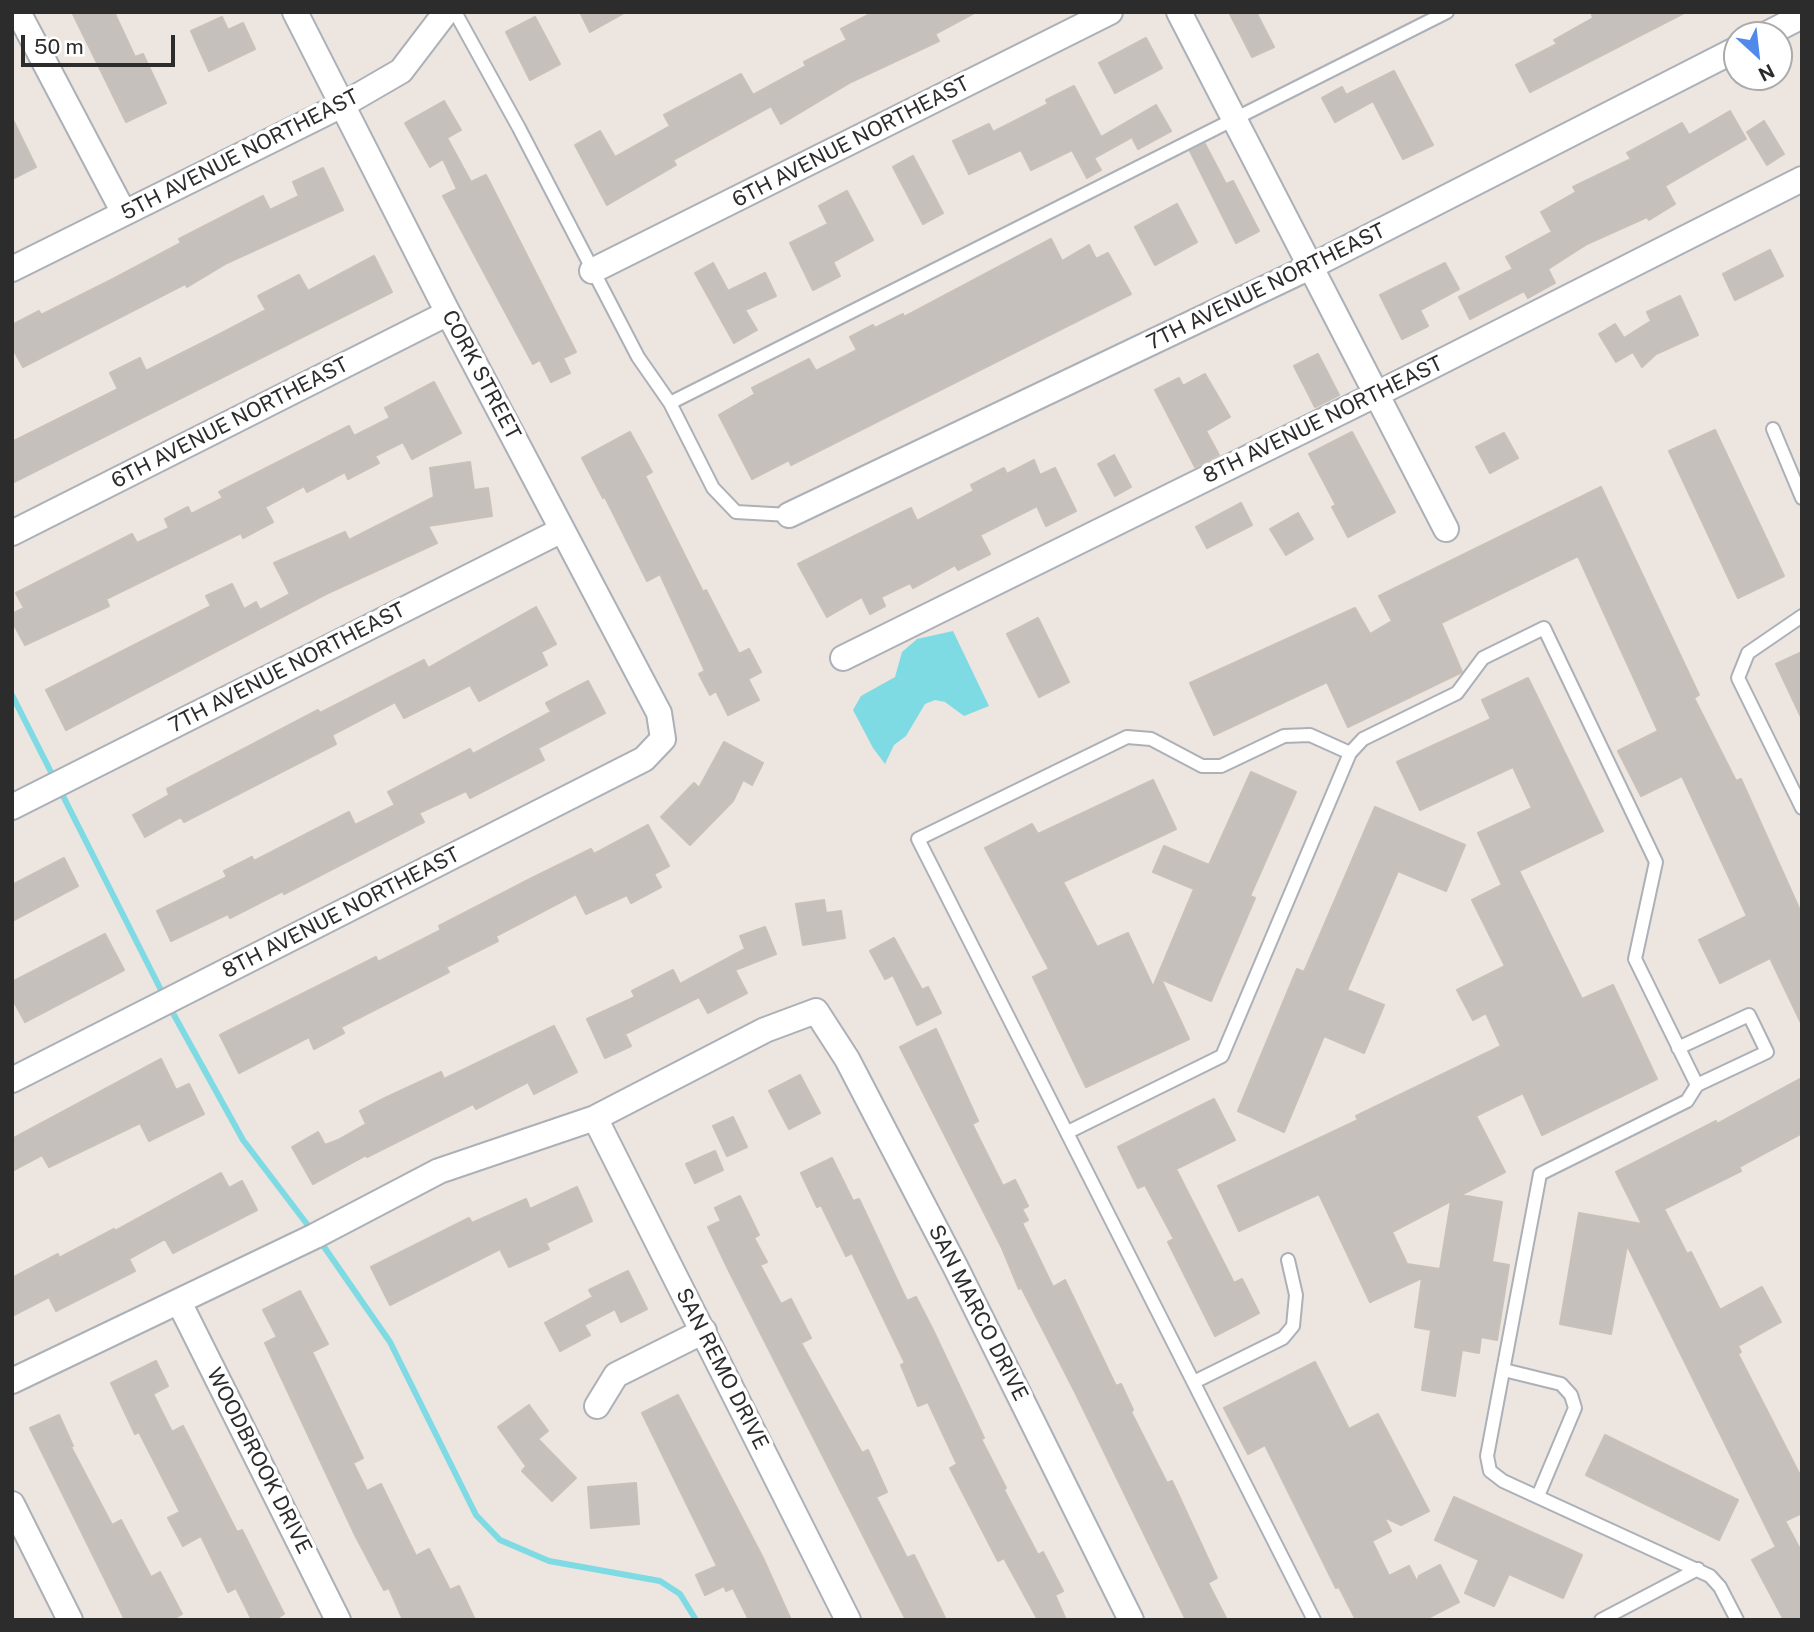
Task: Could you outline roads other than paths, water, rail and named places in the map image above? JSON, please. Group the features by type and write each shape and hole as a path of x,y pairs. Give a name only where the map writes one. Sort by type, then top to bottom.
{"street":[{"path":"18,12 124,213"},
{"name":"CORK STREET","path":"295,12 448,313 659,713 663,739"},
{"name":"5TH AVENUE NORTHEAST","path":"12,269 344,104 401,71 446,12"},
{"name":"6TH AVENUE NORTHEAST","path":"592,271 1110,12"},
{"path":"1179,12 1446,529"},
{"name":"7TH AVENUE NORTHEAST","path":"789,515 1312,266 1723,56"},
{"name":"8TH AVENUE NORTHEAST","path":"843,658 1377,394 1802,179"},
{"name":"6TH AVENUE NORTHEAST","path":"12,533 448,313"},
{"name":"7TH AVENUE NORTHEAST","path":"12,807 562,530"},
{"name":"8TH AVENUE NORTHEAST","path":"12,1080 644,759 663,739"},
{"name":"SAN MARCO DRIVE","path":"595,1118 765,1030 816,1011 848,1059 956,1268 1131,1620"},
{"path":"12,1381 315,1236 439,1171 595,1118"},
{"name":"SAN REMO DRIVE","path":"595,1118 848,1620"},
{"name":"WOODBROOK DRIVE","path":"179,1302 338,1620"},
{"path":"597,1406 616,1376 704,1331"},
{"path":"12,1504 70,1620"}],"lane":[{"path":"455,12 519,128 638,357 670,403 713,488 736,512 789,515"},
{"path":"670,403 1447,12"},
{"path":"1773,429 1802,498"},
{"path":"1802,616 1748,653 1738,678 1802,808"},
{"path":"1068,1132 1222,1056 1350,753 1363,739 1457,693 1483,659 1544,628 1656,862 1635,959 1697,1085"},
{"path":"1314,1620 1196,1381 918,839 1128,737 1151,739 1202,766 1221,766 1284,736 1310,735 1350,753"},
{"path":"1678,1048 1749,1015 1767,1052 1697,1085 1688,1101 1540,1174 1487,1456 1490,1471 1503,1481 1698,1569 1720,1587 1737,1620"},
{"path":"1196,1381 1283,1338 1293,1326 1296,1295 1288,1260"},
{"path":"1504,1370 1561,1384 1571,1395 1575,1408 1538,1496"},
{"path":"1601,1620 1698,1569"}],"water":[{"path":"953,631 989,706 964,716 945,702 935,700 925,704 906,736 894,745 885,764 873,748 853,710 861,696 895,677 902,652 917,639"}],"waterway":[{"path":"12,695 55,780"},
{"path":"60,790 164,996"},
{"path":"169,1006 243,1140 313,1232"},
{"path":"320,1241 390,1342 476,1515 500,1540 549,1561 660,1581 680,1594 696,1620"}]}
